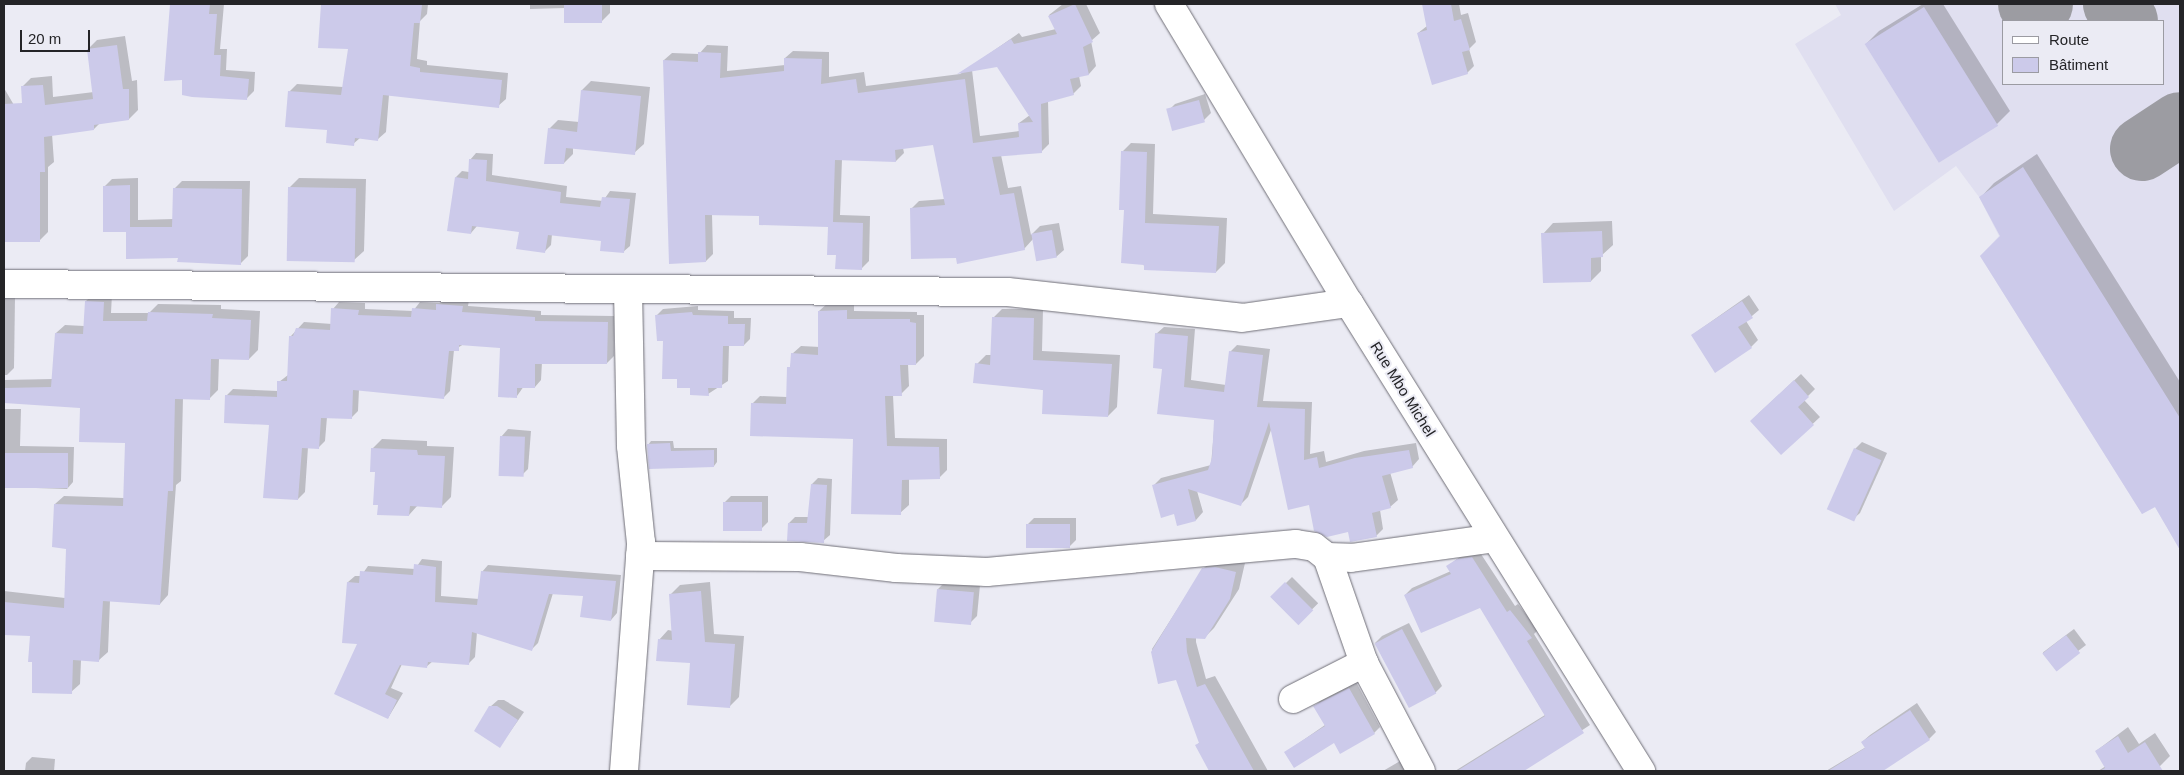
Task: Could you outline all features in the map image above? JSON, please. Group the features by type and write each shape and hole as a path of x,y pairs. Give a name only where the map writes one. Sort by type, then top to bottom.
{"street":[{"name":"Rue Mbo Michel","path":"1169,4 1349,303 1641,771"},
{"path":"4,284 1008,292 1242,318 1349,303"},
{"path":"624,771 640,556 631,446 628,289"},
{"path":"640,556 800,558 896,568 987,572 1296,544 1314,547 1327,556 1351,558 1496,538"},
{"path":"1327,556 1364,663 1421,771"},
{"path":"1293,699 1364,663"}],"shaded area":[{"path":"1835,4 2180,4 2180,550 2155,507 2142,514 1980,256 1999,236 1979,197 1956,166 1894,211 1795,44 1841,15"}],"building":[{"path":"170,4 210,4 209,14 217,14 214,55 221,55 220,76 249,79 247,100 182,95 182,80 164,81"},
{"path":"321,4 422,5 420,23 414,23 410,66 420,68 420,72 502,80 499,108 383,95 378,141 355,138 354,146 326,143 327,130 285,127 288,91 341,95 348,49 318,48"},
{"path":"564,4 602,4 602,23 564,23"},
{"path":"1075,4 1093,42 1083,47 1089,75 1070,79 1074,95 1041,104 1042,153 992,157 1000,195 1014,193 1025,250 957,264 956,258 911,259 910,208 945,205 933,145 895,150 896,162 835,160 833,222 863,223 862,270 835,269 836,255 827,255 828,227 759,225 759,216 705,215 706,262 669,264 663,60 698,62 698,52 721,53 720,78 784,71 784,58 822,59 821,84 856,79 858,93 965,79 973,143 1019,137 1018,123 1033,122 997,67 957,74 1011,39 1014,44 1057,34 1048,16"},
{"path":"1422,4 1451,4 1454,21 1461,19 1470,50 1462,52 1468,74 1432,85 1417,33 1427,30"},
{"path":"1924,7 1998,126 1939,163 1865,44"},
{"path":"117,45 123,89 129,89 129,120 94,125 94,130 44,137 45,172 40,172 40,242 4,242 4,104 22,103 21,86 43,85 45,105 93,99 87,49"},
{"path":"581,90 641,96 635,155 566,148 564,164 544,164 548,128 577,132"},
{"path":"1199,100 1205,122 1172,131 1166,109"},
{"path":"1121,151 1147,152 1145,223 1219,226 1216,273 1144,270 1144,265 1121,263 1124,210 1119,210"},
{"path":"469,159 487,160 486,181 561,192 560,203 600,207 602,197 630,199 624,253 600,251 601,241 548,235 545,253 516,249 519,232 472,226 471,234 447,231 455,177 468,179"},
{"path":"2023,167 2180,418 2180,550 2155,507 2142,514 1980,256 2000,236 1979,197"},
{"path":"130,185 130,227 172,227 173,188 242,189 241,265 177,262 178,258 126,259 126,232 103,232 103,186"},
{"path":"288,187 356,188 355,262 287,261"},
{"path":"1052,230 1057,258 1036,261 1031,234"},
{"path":"1602,231 1603,257 1591,258 1591,282 1543,283 1541,233"},
{"path":"85,301 104,302 103,321 147,321 148,312 213,314 212,318 251,320 249,360 211,359 210,400 175,399 173,491 168,491 160,605 103,601 99,662 73,660 72,694 32,693 32,662 28,662 30,636 4,635 4,602 64,608 66,549 52,547 54,504 123,506 125,443 79,442 80,408 4,403 4,388 51,387 55,333 83,334"},
{"path":"1742,301 1753,318 1738,327 1752,348 1715,373 1691,335"},
{"path":"436,304 463,306 462,312 535,317 535,321 608,322 607,364 535,364 535,388 517,388 517,398 498,397 500,348 459,345 459,351 449,351 444,399 353,390 352,419 321,418 319,449 302,448 298,500 263,498 269,425 224,423 225,395 277,397 277,381 287,381 289,336 293,336 296,328 330,330 331,308 359,310 358,315 411,317 412,308 436,310"},
{"path":"847,310 847,319 910,319 910,322 916,323 916,365 900,365 902,396 885,396 887,446 939,447 940,479 902,480 901,515 851,514 853,439 750,436 751,403 786,404 787,367 790,367 791,353 818,355 818,311"},
{"path":"692,312 693,315 728,316 728,324 745,324 744,346 723,346 722,388 708,388 709,396 690,395 690,388 677,388 677,379 662,379 663,341 657,341 655,315"},
{"path":"992,317 1034,318 1033,360 1112,364 1108,417 1042,414 1043,390 973,383 975,363 990,365"},
{"path":"1155,333 1188,336 1184,387 1224,392 1229,351 1263,355 1257,407 1305,409 1304,460 1317,457 1319,468 1355,458 1409,450 1413,468 1382,476 1391,508 1372,513 1377,537 1350,542 1348,532 1327,537 1314,531 1309,505 1288,510 1269,422 1241,506 1188,489 1196,521 1177,526 1174,514 1161,518 1152,485 1208,470 1212,458 1214,420 1157,414 1162,369 1153,368"},
{"path":"1794,380 1809,397 1798,407 1814,425 1781,455 1750,421"},
{"path":"500,436 525,437 524,477 499,476"},
{"path":"670,443 671,451 714,450 714,467 649,469 647,444"},
{"path":"371,448 417,450 418,455 445,456 442,508 410,506 409,516 377,515 378,505 373,505 375,472 370,472"},
{"path":"1854,448 1881,460 1854,521 1827,509"},
{"path":"4,453 68,453 68,488 4,488"},
{"path":"811,484 827,485 824,543 787,541 788,523 807,523"},
{"path":"723,502 762,502 762,531 723,531"},
{"path":"1026,524 1070,524 1070,548 1026,548"},
{"path":"1472,557 1507,612 1510,610 1532,638 1527,641 1584,733 1524,771 1457,771 1545,716 1480,608 1421,633 1404,595 1451,574 1446,566 1457,559"},
{"path":"414,564 436,567 435,602 477,605 481,571 616,581 611,621 580,617 583,596 549,594 532,651 472,632 469,665 428,662 427,668 400,665 385,694 397,700 388,719 334,694 357,644 342,643 347,582 359,583 360,571 413,575"},
{"path":"1215,567 1236,572 1230,599 1205,639 1186,638 1187,652 1197,687 1205,684 1254,771 1209,771 1195,745 1199,743 1176,680 1158,684 1151,652 1202,568"},
{"path":"1285,582 1313,610 1298,625 1270,597"},
{"path":"937,589 974,592 971,625 934,622"},
{"path":"701,591 705,642 735,644 730,708 687,705 690,663 656,661 658,639 672,640 669,594"},
{"path":"1402,629 1436,693 1409,708 1375,644"},
{"path":"2066,635 2080,653 2057,672 2042,653"},
{"path":"1349,688 1375,734 1340,754 1334,743 1294,768 1284,752 1325,726 1313,706"},
{"path":"489,706 497,706 518,720 500,748 474,731"},
{"path":"1910,710 1930,740 1883,771 1828,771 1865,748 1861,742"},
{"path":"2118,736 2128,753 2145,742 2163,771 2100,771 2105,768 2095,751"}],"taxiway":[{"path":"2030,4 2041,4"},
{"path":"2115,4 2125,20"},
{"path":"2142,149 2180,124"}]}
